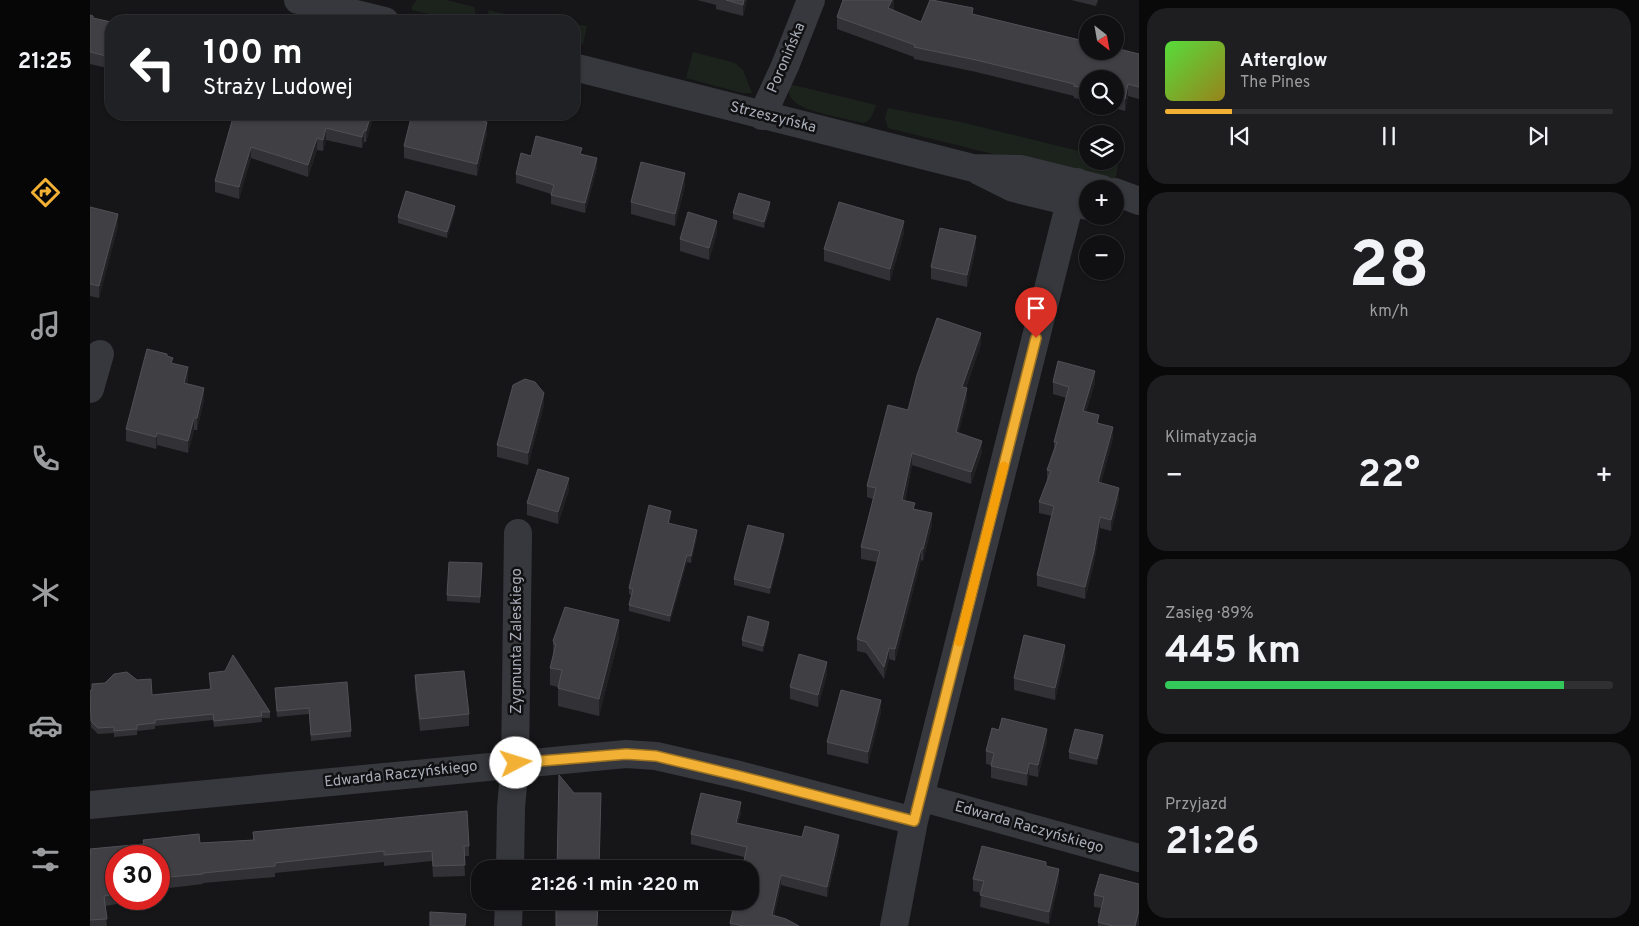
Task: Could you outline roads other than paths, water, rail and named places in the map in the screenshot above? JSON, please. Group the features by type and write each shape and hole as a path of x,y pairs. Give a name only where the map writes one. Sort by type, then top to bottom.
{"street":[{"path":"298,0 360,15"},
{"name":"Poronińska","path":"762,116 785,66 811,0"},
{"name":"Strzeszyńska","path":"580,69 973,168 1021,169 1079,193"},
{"path":"1124,195 1139,201"},
{"path":"894,926 917,809 1079,213"},
{"path":"1124,215 1139,216"},
{"path":"90,389 100,354"},
{"name":"Zygmunta Zaleskiego","path":"510,860 516,763 518,533"},
{"name":"Edwarda Raczyńskiego","path":"90,805 626,754 656,756 739,776 917,809 1139,858"},
{"path":"508,926 509,910"}]}
